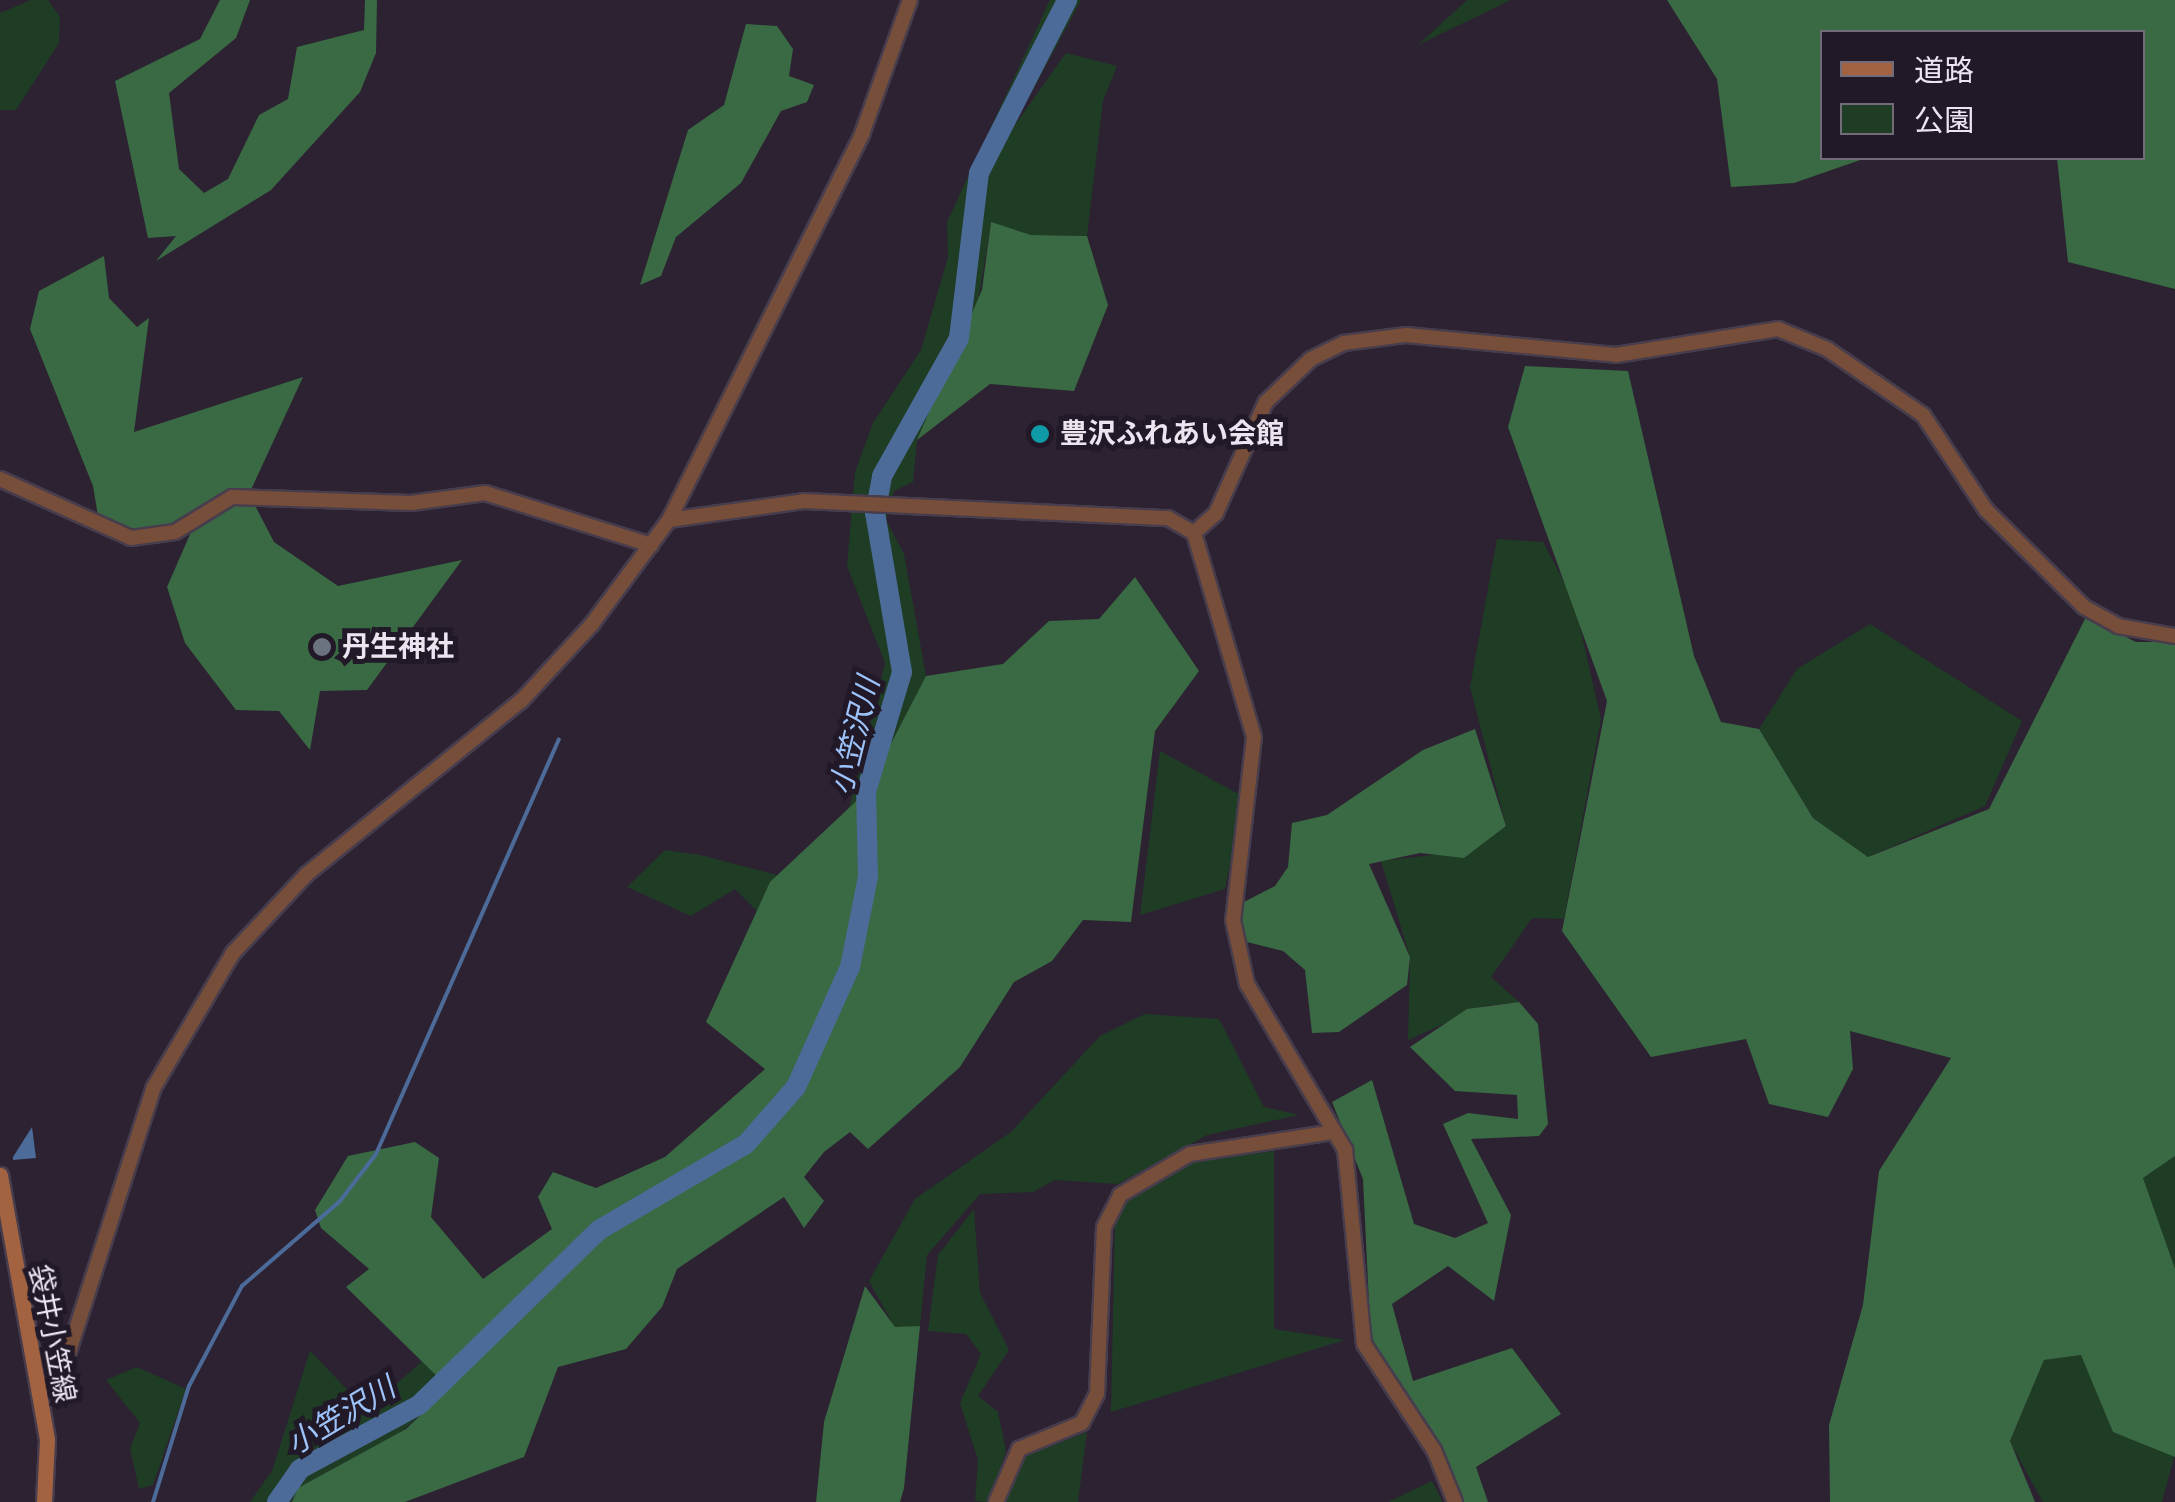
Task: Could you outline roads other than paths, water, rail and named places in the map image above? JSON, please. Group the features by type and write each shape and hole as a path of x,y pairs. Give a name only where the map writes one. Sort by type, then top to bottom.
{"main road":[{"name":"袋井小笠線","path":"0,1174 38,1390 44,1502"}],"street":[{"path":"38,1390 62,1373 154,1087 233,953 306,874 520,701 669,520 862,134 910,0"},
{"path":"1194,533 1216,513 1266,402 1310,359 1344,343 1406,335 1616,355 1778,330 1827,349 1922,414 1986,510 2084,607 2118,626 2175,636"},
{"path":"0,479 131,538 175,532 232,497 411,503 485,493 651,546"},
{"path":"669,520 843,503 1168,518 1194,533 1254,736 1233,920 1247,984 1334,1132 1356,1198 1364,1344 1434,1450 1455,1502"},
{"path":"996,1502 1019,1449 1082,1423 1097,1394 1104,1226 1120,1194 1190,1154 1334,1132"}],"water":[{"path":"32,1127 36,1158 13,1160 13,1157"}],"waterway":[{"name":"小笠沢川","path":"277,1502 300,1469 419,1405 599,1230 746,1144 796,1087 850,967 868,877 866,792 902,672 875,513 882,476 959,338 979,173 1067,0"},
{"path":"153,1502 189,1386 242,1286 340,1201 376,1154 559,740"}],"place":[{"name":"豊沢ふれあい会館","path":"1040,434"},
{"name":"丹生神社","path":"322,647"}]}
